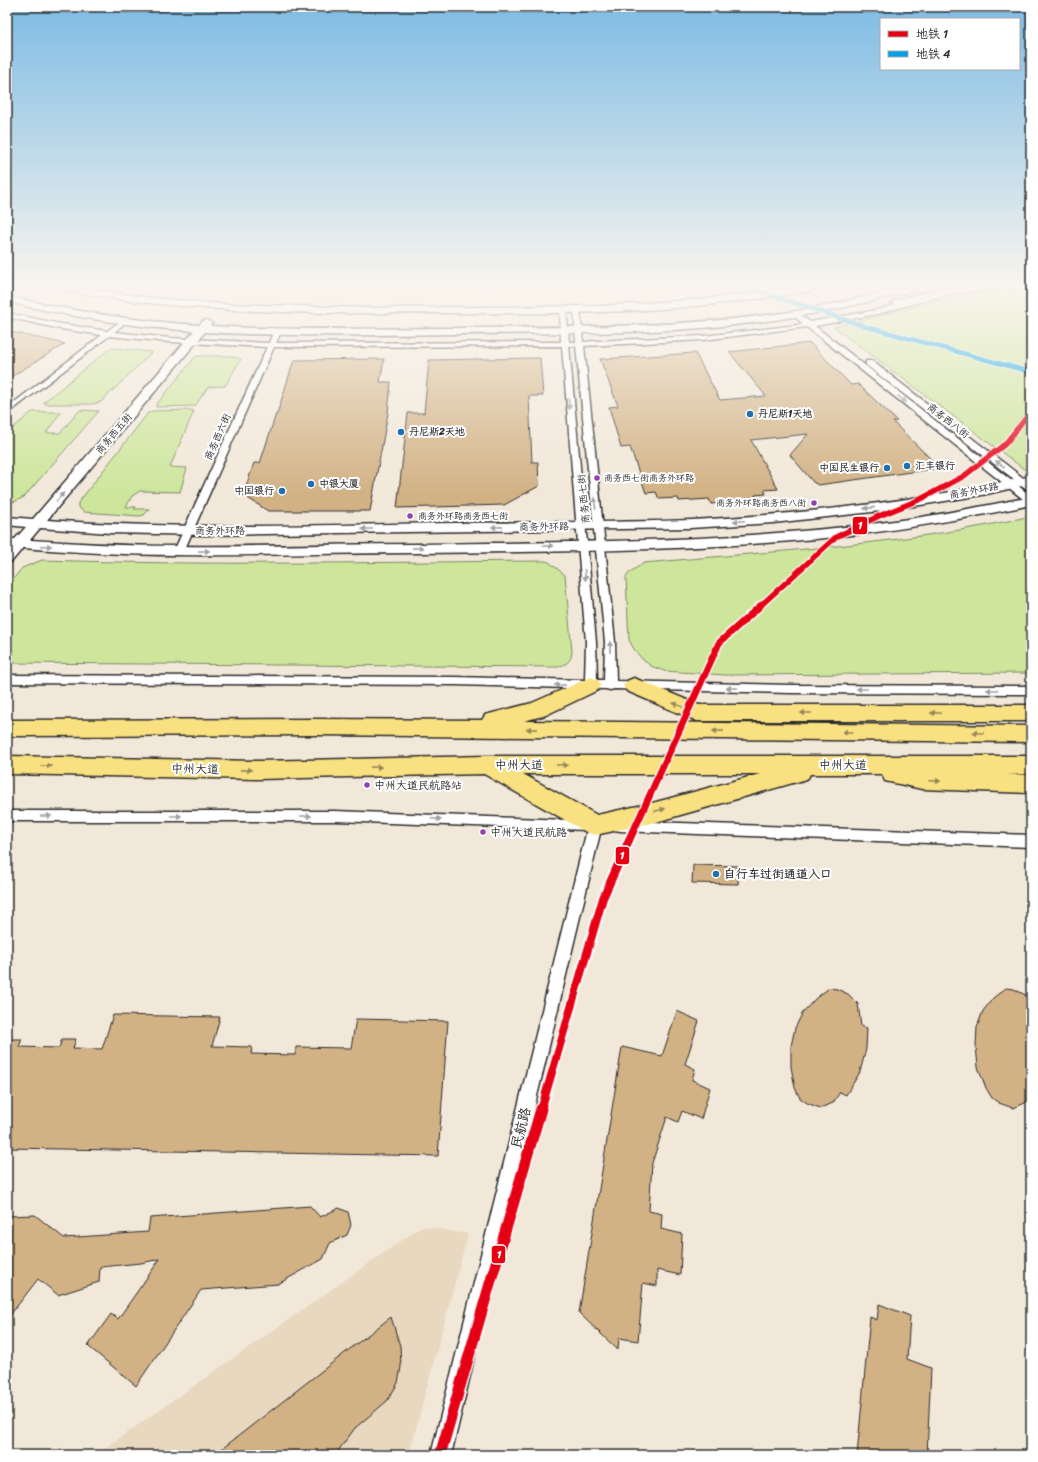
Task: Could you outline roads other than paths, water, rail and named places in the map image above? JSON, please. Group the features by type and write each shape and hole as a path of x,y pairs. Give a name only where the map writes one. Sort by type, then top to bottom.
{"highway":[{"path":"465,728 538,709 600,685"},
{"path":"634,686 697,713 1031,714"},
{"path":"7,728 208,726 1031,734"},
{"name":"中州大道","path":"7,765 257,770 488,765 1031,765"},
{"path":"488,765 595,825 656,812 827,765 922,780 1031,784"}],"street":[{"path":"7,412 79,356"},
{"name":"商务西五街","path":"7,558 11,543 174,356"},
{"name":"商务西六街","path":"179,551 266,356"},
{"name":"商务西七街","path":"566,356 591,642 600,685"},
{"name":"商务西七街","path":"580,356 610,642 600,685"},
{"name":"商务西八街","path":"851,356 1024,484"},
{"name":"商务西八街","path":"860,356 1024,484 1031,501"},
{"name":"商务外环路","path":"7,521 110,529 188,531 690,524 773,520 890,506 1024,484"},
{"name":"商务外环路","path":"11,543 97,549 179,551 600,546 696,543 789,537 950,517 1031,501"},
{"path":"7,524 30,523"},
{"path":"7,679 455,681 791,689 1031,690"},
{"path":"7,816 335,816 1031,841"},
{"name":"民航路","path":"441,1455 595,825"}],"metro line":[{"name":"4","path":"974,356 1031,372"},
{"name":"1","path":"440,1455 603,898 719,643 836,537 879,516 921,499 964,476 1005,444 1031,411"}],"place":[{"name":"丹尼斯1天地","path":"750,414"},
{"name":"丹尼斯2天地","path":"401,432"},
{"name":"汇丰银行","path":"907,466"},
{"name":"中国民生银行","path":"887,468"},
{"name":"商务西七街商务外环路","path":"597,478"},
{"name":"中银大厦","path":"311,484"},
{"name":"中国银行","path":"282,491"},
{"name":"商务外环路商务西八街","path":"814,503"},
{"name":"商务外环路商务西七街","path":"410,516"},
{"name":"中州大道民航路站","path":"367,785"},
{"name":"中州大道民航路","path":"483,832"},
{"name":"自行车过街通道入口","path":"716,874"}]}
